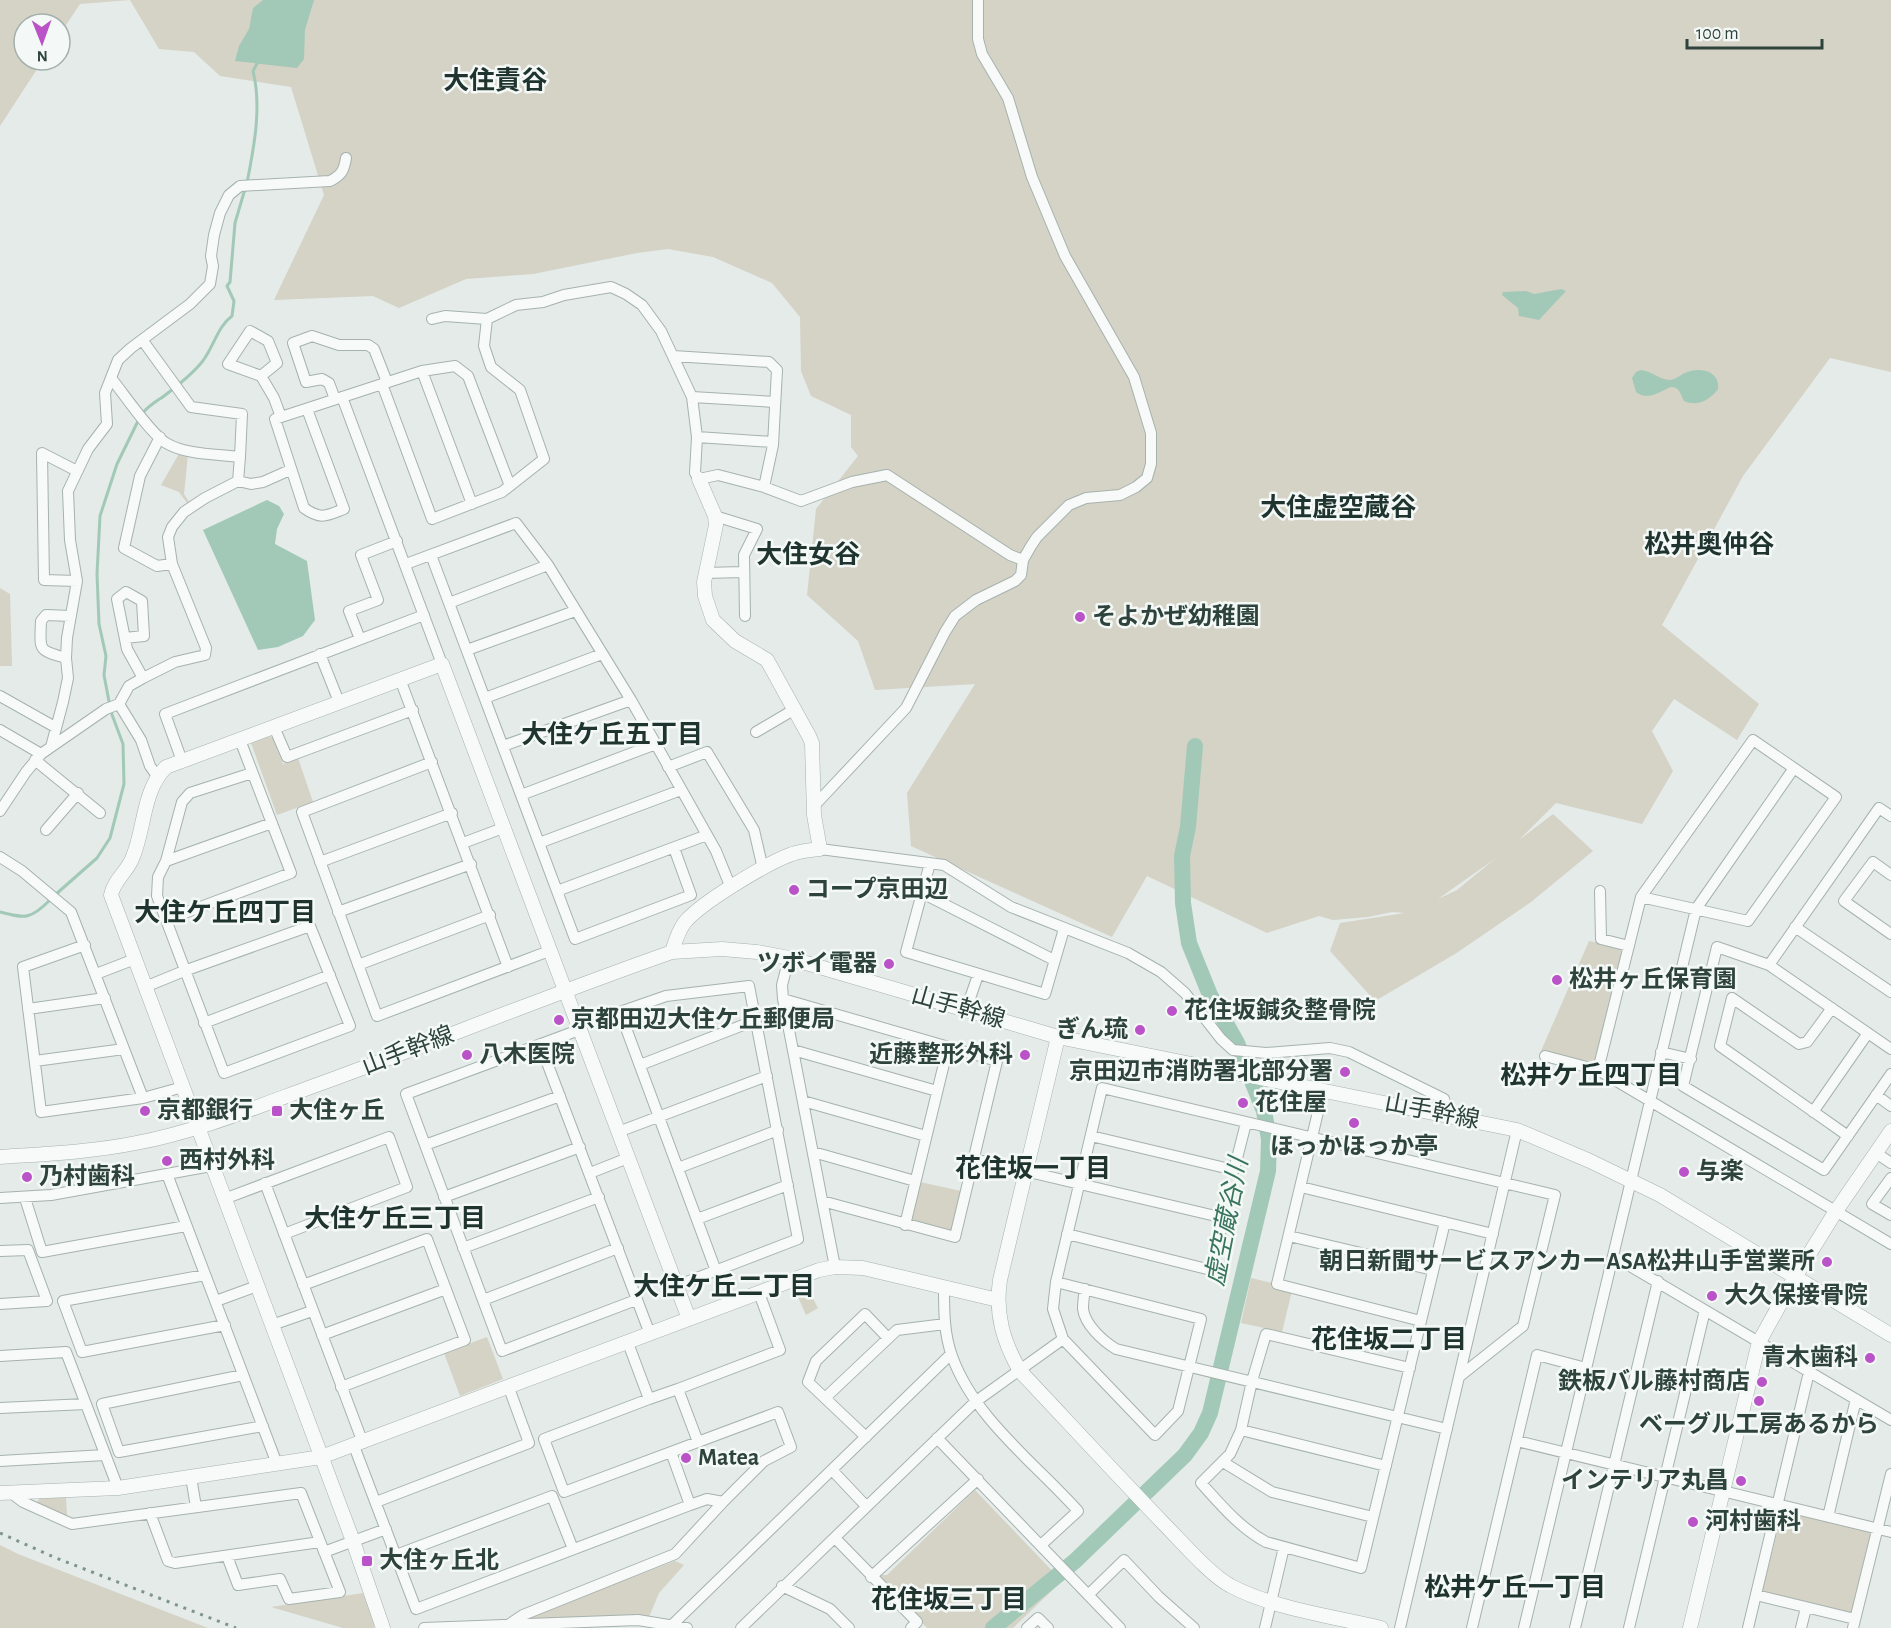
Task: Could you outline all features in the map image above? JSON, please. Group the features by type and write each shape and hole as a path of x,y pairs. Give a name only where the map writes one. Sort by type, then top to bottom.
{"street":[{"path":"814,805 906,708 955,616 976,600 1021,576 1023,560 1037,537 1069,505 1086,498 1120,495 1136,487 1147,478 1151,464 1151,433 1134,376 1065,256 1032,177 1008,98 982,54 978,39 978,0"},
{"path":"51,747 68,678 66,658 76,581 70,540 68,491 88,449 107,424 105,393 118,360 130,348 143,341 190,304 210,284 214,235 220,213 229,195 240,186 330,181 344,170 346,158"},
{"path":"432,319 446,316 487,319 516,305 543,302 564,295 611,287 642,305 661,331 692,397 697,437 696,473 715,516 716,525 705,573 705,596 713,620 735,641 767,660 812,743 814,815 820,849"},
{"path":"487,319 484,345 491,367 520,390 544,459 502,492 432,519 375,349 368,345 339,345 312,336 293,343 306,382 322,379 329,383 339,398 406,564 549,951 689,1319"},
{"path":"261,376 277,363 268,342 249,331 228,364 261,376 274,398 281,417"},
{"path":"143,341 191,407 242,414 238,481"},
{"path":"673,356 769,362 777,370 773,442 764,487"},
{"path":"308,408 344,509 324,517 313,514 304,508 275,419 308,408 422,371 455,366 468,376 510,486"},
{"path":"422,371 472,504"},
{"path":"111,378 165,442 180,448 240,458"},
{"path":"692,397 775,402"},
{"path":"160,437 140,476 124,548 157,566 172,564"},
{"path":"697,437 773,442"},
{"path":"76,581 44,580 42,453 77,471"},
{"path":"0,811 38,757 113,706 129,686 175,662 205,655 207,648 172,564 168,537 172,527 184,512 238,481 250,484 263,482 290,470"},
{"path":"699,479 718,475 764,487 801,501 852,482 887,475 1010,555 1023,560"},
{"path":"715,516 757,529 744,555 745,616"},
{"path":"406,564 516,523 548,565 631,700 716,851 731,888"},
{"path":"360,639 350,611 378,600 361,555 397,541"},
{"path":"431,555 576,939 691,895 674,848"},
{"path":"449,603 548,565"},
{"path":"705,573 743,572"},
{"path":"467,650 575,611"},
{"path":"66,658 45,652 40,645 41,621 46,615 71,616"},
{"path":"182,761 165,714 424,615"},
{"path":"125,638 127,650 143,678"},
{"path":"320,654 339,702"},
{"path":"485,698 602,654"},
{"path":"383,1628 353,1541 111,895 113,885 133,858 157,776 166,767 442,664"},
{"path":"400,679 508,967"},
{"path":"0,696 55,727"},
{"path":"503,746 631,700"},
{"path":"113,706 141,740 150,766 157,776"},
{"path":"756,732 795,709"},
{"path":"274,727 287,757 412,710"},
{"path":"0,730 38,757 100,813"},
{"path":"166,920 291,873 240,740"},
{"path":"1598,1070 1641,897 1753,740 1836,796 1748,921 1641,897"},
{"path":"521,795 656,744"},
{"path":"668,767 707,752 754,830 764,869"},
{"path":"432,762 302,812 377,1016 549,951"},
{"path":"1524,1628 1696,909 1794,768"},
{"path":"145,987 184,971 310,926 350,1026 224,1073 204,1023 184,971 157,896 158,877 166,861 182,802 190,793 252,772"},
{"path":"539,843 681,790"},
{"path":"46,831 78,793"},
{"path":"1769,964 1879,807 1891,816"},
{"path":"320,862 452,813"},
{"path":"166,861 272,823"},
{"path":"463,843 503,828"},
{"path":"557,891 707,835"},
{"path":"672,952 678,933 685,922 706,904 764,869 796,853 820,849 944,865 1011,908 1128,953 1161,972 1185,993 1233,1050 1249,1052 1330,1048 1349,1052 1444,1100 1449,1116"},
{"path":"0,857 22,871 71,912 143,1098"},
{"path":"1891,875 1873,862 1844,901 1891,934"},
{"path":"930,863 906,952 1046,994 1064,929"},
{"path":"338,912 471,864"},
{"path":"1600,891 1601,939 1629,946"},
{"path":"922,893 1054,960"},
{"path":"358,965 490,915"},
{"path":"1795,927 1891,992"},
{"path":"85,945 23,967 41,1112 143,1098 183,1087"},
{"path":"1891,1049 1769,964 1717,947 1683,1086 1824,1170 1891,1074"},
{"name":"山手幹線","path":"0,1157 65,1153 135,1144 198,1127 672,952 722,949 757,952 789,958 1058,1036 1517,1131 1631,1179 1891,1335"},
{"path":"789,958 782,985 783,999 835,1267"},
{"path":"96,974 135,959"},
{"path":"204,1023 330,975"},
{"path":"966,1010 978,975"},
{"path":"676,1286 716,1271 798,1239 749,986 666,996 620,1012 716,1271"},
{"path":"28,1009 105,998"},
{"path":"1832,1008 1807,1042 1799,1044 1732,998 1720,1046 1848,1136"},
{"path":"783,999 998,1061 955,1238 822,1201"},
{"path":"640,1065 756,1020"},
{"path":"579,1030 406,1095 502,1351 636,1300"},
{"path":"1813,1112 1868,1033"},
{"path":"1058,1036 1000,1280 998,1300 1000,1325 1004,1340 1020,1371 1149,1509 1195,1556 1228,1585 1272,1602 1381,1628"},
{"path":"540,1044 650,1334"},
{"path":"906,1225 948,1047"},
{"path":"34,1061 124,1049"},
{"path":"793,1050 937,1091"},
{"path":"1661,1052 1690,1059"},
{"path":"1545,1056 1598,1070 1891,1244"},
{"path":"618,1132 766,1076"},
{"path":"1056,1282 1201,1319 1192,1368 1178,1412 1155,1435 1064,1339 1053,1309 1056,1282 1102,1088 1555,1195 1523,1326 1460,1376"},
{"path":"1323,1091 1277,1284 1421,1321"},
{"path":"1876,1095 1891,1106"},
{"path":"425,1145 560,1096"},
{"path":"803,1101 926,1136"},
{"path":"1091,1136 1234,1170 1246,1123"},
{"path":"678,1168 777,1130"},
{"path":"1401,1628 1517,1131"},
{"path":"1690,1628 1759,1342 1795,1276 1891,1131"},
{"path":"224,1198 389,1137 407,1187 284,1234"},
{"path":"444,1197 580,1148"},
{"path":"813,1152 915,1181"},
{"path":"1876,1153 1891,1163"},
{"path":"590,1173 628,1158"},
{"path":"974,1160 1224,1218 1211,1270 1067,1234"},
{"path":"0,1198 51,1195 211,1166"},
{"path":"167,1174 277,1464"},
{"path":"1891,1178 1872,1204 1891,1215"},
{"path":"265,1183 342,1387 376,1502 416,1609 707,1499 723,1502"},
{"path":"697,1219 788,1185"},
{"path":"1300,1187 1493,1234"},
{"path":"464,1248 599,1197"},
{"path":"25,1198 42,1252 186,1226"},
{"path":"1410,1368 1266,1334 1249,1380 1241,1430 1230,1454 1201,1483 1254,1536 1266,1542 1361,1568 1410,1368 1445,1222"},
{"path":"1289,1236 1433,1270"},
{"path":"303,1285 427,1239 465,1340 342,1387"},
{"path":"483,1300 618,1248"},
{"path":"0,1251 28,1250 47,1301 0,1304"},
{"path":"1613,1256 1891,1420"},
{"path":"5,1493 118,1488 321,1457 819,1270 835,1267 862,1269 998,1300"},
{"path":"205,1275 63,1301 82,1352 225,1325"},
{"path":"1575,1628 1658,1281"},
{"path":"216,1300 257,1286"},
{"path":"944,1288 945,1324 951,1354 960,1376 975,1401 1010,1442 1052,1481 1078,1511 1041,1545"},
{"path":"322,1335 446,1289"},
{"path":"1085,1289 1083,1310 1090,1325 1105,1342 1116,1349 1447,1429"},
{"path":"511,1623 523,1615 675,1554 764,1461 791,1447 778,1412 564,1492 544,1439 780,1350 759,1293"},
{"path":"1629,1628 1705,1310"},
{"path":"272,1325 312,1311"},
{"path":"866,1437 808,1382 816,1361 865,1314 888,1338"},
{"path":"825,1398 897,1330 945,1324"},
{"path":"741,1628 975,1401 1064,1339"},
{"path":"628,1343 649,1399"},
{"path":"0,1356 66,1352 118,1488"},
{"path":"672,1625 951,1354"},
{"path":"1472,1628 1537,1355 1586,1368"},
{"path":"1748,1628 1809,1372"},
{"path":"243,1375 102,1404 119,1452 263,1426"},
{"path":"376,1502 529,1443 509,1388"},
{"path":"678,1389 698,1442"},
{"path":"1828,1516 1856,1400"},
{"path":"0,1408 86,1404"},
{"path":"1241,1430 1386,1466"},
{"path":"937,1438 1120,1628"},
{"path":"1516,1442 1891,1532"},
{"path":"671,1452 690,1505"},
{"path":"0,1461 105,1455"},
{"path":"1223,1462 1272,1492 1373,1517"},
{"path":"831,1470 866,1506"},
{"path":"1756,1595 1854,1624 1891,1474"},
{"path":"191,1477 196,1507"},
{"path":"871,1577 978,1479"},
{"path":"5,1493 72,1524 301,1493 340,1592 289,1599 280,1579 238,1585 227,1556"},
{"path":"396,1555 552,1496 573,1549"},
{"path":"150,1513 168,1561 175,1563 322,1547 353,1541 386,1529"},
{"path":"835,1538 917,1623 911,1628"},
{"path":"1265,1628 1284,1547"},
{"path":"1088,1596 1124,1560 1194,1628"},
{"path":"782,1586 830,1609 849,1628"},
{"path":"1801,1628 1806,1608"},
{"path":"1027,1628 1038,1618 1048,1628"},
{"path":"424,1628 638,1620 687,1628"}],"shaded area":[{"path":"0,0 130,0 80,4 72,16 72,12 12,12 12,72 35,72 0,126"},
{"path":"130,0 1891,0 1891,372 1830,358 1743,476 1662,625 1759,704 1737,740 1674,699 1652,731 1673,771 1642,824 1556,803 1519,840 1553,814 1593,851 1531,902 1455,954 1375,1001 1330,951 1340,923 1405,913 1392,912 1333,920 1319,916 1267,933 1147,876 1112,937 911,846 907,793 975,684 875,690 858,641 807,595 816,509 858,456 851,447 851,415 811,396 801,371 800,317 772,283 713,257 668,249 533,274 466,279 399,308 373,296 274,300 324,195 291,87 220,76 194,52 159,49","holes":["1496,858 1457,890 1438,899"]},
{"path":"263,0 314,0 305,30 304,59 297,68 235,61 239,46 249,29 253,8"},
{"path":"1561,289 1566,291 1539,320 1519,316 1518,308 1502,295 1503,292 1526,291 1534,294"},
{"path":"1641,370 1669,380 1687,372 1703,370 1713,374 1718,383 1718,389 1707,399 1698,403 1684,401 1674,387 1654,395 1640,395 1636,392 1632,378 1636,372"},
{"path":"180,452 188,454 184,494 189,502 187,503 179,492 161,485"},
{"path":"267,500 279,506 284,514 277,529 275,544 307,561 315,620 303,636 278,647 258,650 203,530"},
{"path":"0,588 10,594 12,666 0,666"},
{"path":"269,736 273,738 283,764 298,758 313,802 277,815 251,743"},
{"path":"1589,941 1620,947 1623,952 1597,1064 1593,1065 1541,1051"},
{"path":"920,1182 961,1191 952,1229 948,1231 913,1223 911,1220"},
{"path":"1251,1278 1272,1283 1271,1287 1292,1291 1282,1332 1241,1323"},
{"path":"805,1284 818,1308 806,1315 794,1288"},
{"path":"487,1337 503,1379 460,1396 444,1353"},
{"path":"975,1490 1062,1581 1013,1628 927,1628 880,1579 881,1575 887,1575"},
{"path":"66,1497 67,1516 36,1503 40,1498"},
{"path":"1783,1510 1873,1533 1852,1614 1762,1591"},
{"path":"0,1545 18,1554 208,1628 0,1628"},
{"path":"675,1561 684,1565 659,1593 649,1617 533,1620 533,1615"},
{"path":"363,1593 374,1621 374,1628 343,1628 271,1607"}],"waterway":[{"path":"247,183 257,113 253,71 259,60"},
{"path":"143,413 198,366 223,326 232,316 234,301 227,286 230,282 235,223 245,189"},
{"path":"55,895 97,858 110,838 124,784 123,744 111,712 104,675 106,656 99,624 97,574 100,516 117,464 139,419"},
{"name":"虚空蔵谷川","path":"993,1628 1075,1561 1185,1455 1201,1433 1210,1413 1268,1171 1269,1139 1264,1111 1237,1043 1210,995 1189,943 1183,903 1182,856 1188,827 1195,746"},
{"path":"0,912 28,916 38,911 50,900"}],"railway":[{"path":"0,1533 56,1558 236,1628"}],"place":[{"name":"そよかぜ幼稚園","path":"1080,617"},
{"name":"コープ京田辺","path":"794,890"},
{"name":"ツボイ電器","path":"889,964"},
{"name":"松井ヶ丘保育園","path":"1557,980"},
{"name":"花住坂鍼灸整骨院","path":"1172,1011"},
{"name":"京都田辺大住ケ丘郵便局","path":"559,1020"},
{"name":"ぎん琉","path":"1140,1030"},
{"name":"八木医院","path":"467,1055"},
{"name":"近藤整形外科","path":"1025,1055"},
{"name":"京田辺市消防署北部分署","path":"1345,1072"},
{"name":"花住屋","path":"1243,1103"},
{"name":"京都銀行","path":"145,1111"},
{"name":"大住ヶ丘","path":"277,1111"},
{"name":"ほっかほっか亭","path":"1354,1123"},
{"name":"西村外科","path":"167,1161"},
{"name":"与楽","path":"1684,1172"},
{"name":"乃村歯科","path":"27,1177"},
{"name":"朝日新聞サービスアンカーASA松井山手営業所","path":"1827,1262"},
{"name":"大久保接骨院","path":"1712,1296"},
{"name":"青木歯科","path":"1870,1358"},
{"name":"鉄板バル藤村商店","path":"1762,1382"},
{"name":"ベーグル工房あるから","path":"1759,1401"},
{"name":"Matea","path":"686,1458"},
{"name":"インテリア丸昌","path":"1741,1481"},
{"name":"河村歯科","path":"1693,1522"},
{"name":"大住ヶ丘北","path":"367,1561"}],"district":[{"name":"大住責谷","path":"495,81"},
{"name":"大住虚空蔵谷","path":"1338,508"},
{"name":"松井奥仲谷","path":"1709,545"},
{"name":"大住女谷","path":"808,555"},
{"name":"大住ケ丘五丁目","path":"612,735"},
{"name":"大住ケ丘四丁目","path":"225,913"},
{"name":"松井ケ丘四丁目","path":"1591,1076"},
{"name":"花住坂一丁目","path":"1033,1169"},
{"name":"大住ケ丘三丁目","path":"395,1219"},
{"name":"大住ケ丘二丁目","path":"724,1287"},
{"name":"花住坂二丁目","path":"1389,1340"},
{"name":"松井ケ丘一丁目","path":"1515,1588"},
{"name":"花住坂三丁目","path":"949,1600"}]}
